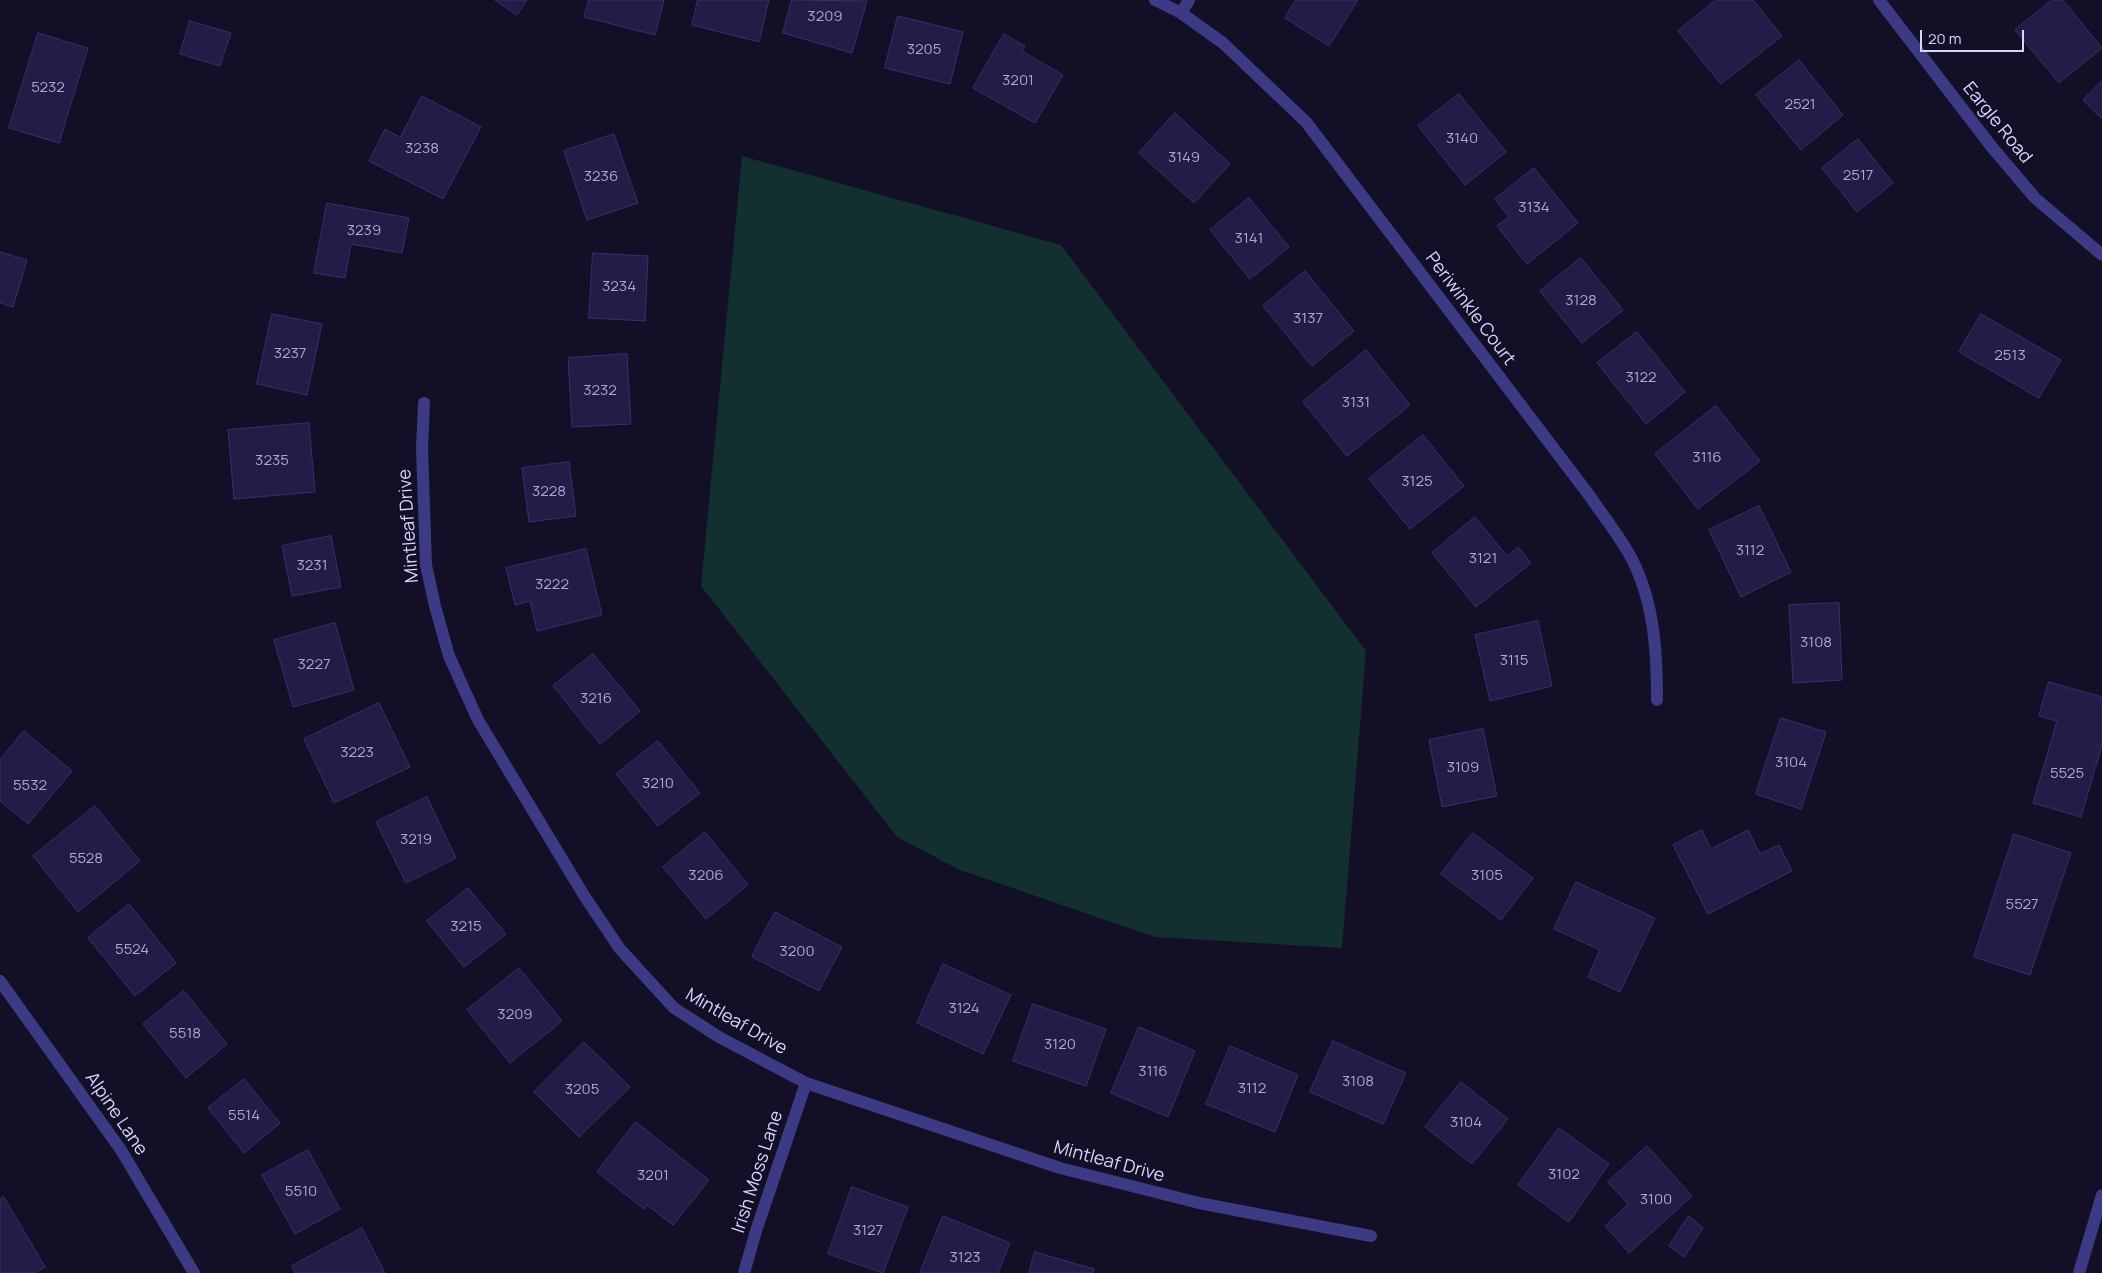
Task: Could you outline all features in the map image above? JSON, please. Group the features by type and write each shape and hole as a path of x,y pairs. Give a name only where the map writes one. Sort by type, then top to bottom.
{"street":[{"name":"Periwinkle Court","path":"1155,0 1181,13 1223,43 1306,122 1589,495 1628,553 1645,590 1657,652 1657,700"},
{"path":"1181,13 1189,0"},
{"name":"Eargle Road","path":"1879,0 1991,146 2035,198 2102,255"},
{"name":"Mintleaf Drive","path":"424,402 422,448 426,565 449,656 478,720 585,897 620,949 650,984 674,1008 712,1032 806,1083 1060,1168 1199,1202 1371,1236"},
{"name":"Alpine Lane","path":"0,981 121,1150 194,1273"},
{"name":"Irish Moss Lane","path":"744,1273 756,1231 806,1083"},
{"path":"2080,1273 2102,1195"}],"green space":[{"path":"742,156 1061,245 1366,651 1342,948 1155,937 960,870 897,837 701,586"}],"building":[{"path":"495,0 527,0 517,15"},
{"path":"589,0 664,0 655,35 584,17"},
{"path":"698,0 769,0 759,42 692,25"},
{"path":"792,0 867,1 852,53 783,33"},
{"path":"1296,0 1358,0 1329,46 1285,18"},
{"path":"1716,0 1753,0 1782,36 1721,84 1678,31"},
{"path":"2052,0 2063,0 2102,48 2059,83 2015,30"},
{"path":"898,16 963,32 950,84 885,68"},
{"path":"190,21 231,33 220,66 180,54"},
{"path":"38,33 88,48 59,143 9,128"},
{"path":"1004,34 1025,46 1022,51 1063,75 1035,123 973,88"},
{"path":"1799,60 1843,115 1801,150 1756,95"},
{"path":"2102,81 2102,119 2083,100"},
{"path":"1459,94 1506,152 1465,185 1418,126"},
{"path":"422,96 481,127 443,199 369,161 385,129 400,137"},
{"path":"1175,113 1230,164 1194,203 1139,153"},
{"path":"614,134 638,203 587,220 564,151"},
{"path":"1858,139 1893,183 1857,212 1822,168"},
{"path":"1534,168 1578,223 1527,264 1497,226 1509,217 1495,199"},
{"path":"1249,198 1289,247 1250,279 1210,230"},
{"path":"327,203 409,218 402,253 351,244 345,278 314,273"},
{"path":"0,252 27,260 13,307 0,303"},
{"path":"593,253 648,256 645,321 589,318"},
{"path":"1581,258 1623,310 1582,343 1540,291"},
{"path":"1305,271 1354,331 1312,366 1263,306"},
{"path":"272,314 322,324 307,395 257,384"},
{"path":"1981,314 2061,360 2039,398 1959,352"},
{"path":"1637,332 1685,392 1646,424 1597,363"},
{"path":"1366,350 1410,405 1347,456 1303,402"},
{"path":"627,354 631,424 572,427 568,358"},
{"path":"1716,406 1760,461 1698,509 1655,454"},
{"path":"309,423 315,492 234,499 228,430"},
{"path":"1423,435 1464,486 1410,529 1369,479"},
{"path":"569,462 576,516 529,522 522,468"},
{"path":"1759,506 1791,572 1741,597 1709,530"},
{"path":"1475,517 1507,556 1518,547 1531,563 1476,607 1432,553"},
{"path":"331,536 341,587 292,596 282,546"},
{"path":"586,549 602,615 537,631 530,601 515,605 506,568"},
{"path":"1839,603 1842,680 1793,683 1789,605"},
{"path":"1538,621 1552,686 1490,701 1475,635"},
{"path":"335,623 354,690 293,707 274,640"},
{"path":"593,654 640,711 600,744 553,686"},
{"path":"2049,682 2102,697 2102,745 2081,817 2033,803 2057,721 2039,716"},
{"path":"379,703 410,767 334,803 304,739"},
{"path":"1781,718 1826,732 1801,809 1756,794"},
{"path":"1483,729 1497,796 1442,807 1429,740"},
{"path":"24,731 72,771 28,824 0,801 0,760"},
{"path":"658,741 700,793 658,826 616,774"},
{"path":"427,797 456,858 406,883 376,822"},
{"path":"95,806 140,861 78,912 33,856"},
{"path":"1702,830 1711,849 1748,830 1760,854 1779,845 1792,871 1708,914 1673,845"},
{"path":"705,832 748,885 706,919 663,867"},
{"path":"1473,833 1533,878 1501,920 1441,874"},
{"path":"2014,834 2071,853 2030,975 1974,957"},
{"path":"1576,882 1655,918 1620,992 1588,977 1600,950 1554,929"},
{"path":"468,888 506,934 464,967 427,921"},
{"path":"129,904 176,963 135,996 88,938"},
{"path":"775,912 842,947 819,991 752,957"},
{"path":"943,964 1011,995 983,1054 917,1023"},
{"path":"519,968 562,1021 510,1063 467,1010"},
{"path":"184,991 227,1044 186,1078 143,1024"},
{"path":"1033,1004 1106,1029 1086,1086 1013,1061"},
{"path":"1139,1027 1195,1051 1168,1117 1111,1093"},
{"path":"1333,1041 1406,1073 1383,1124 1310,1092"},
{"path":"584,1042 630,1087 579,1137 534,1092"},
{"path":"1230,1046 1298,1075 1275,1132 1206,1104"},
{"path":"244,1079 280,1123 244,1153 208,1108"},
{"path":"1461,1082 1508,1119 1472,1164 1425,1127"},
{"path":"636,1122 709,1180 673,1225 647,1205 644,1209 597,1172"},
{"path":"1559,1128 1609,1164 1569,1222 1518,1185"},
{"path":"1647,1146 1692,1196 1629,1253 1605,1226 1628,1204 1608,1182"},
{"path":"308,1150 340,1209 295,1234 262,1175"},
{"path":"852,1187 908,1207 883,1273 828,1254"},
{"path":"4,1197 45,1267 35,1273 0,1273 0,1199"},
{"path":"943,1216 1010,1243 998,1273 920,1273"},
{"path":"1689,1216 1703,1228 1684,1257 1669,1246"},
{"path":"362,1228 385,1273 295,1273 292,1266"},
{"path":"1035,1252 1094,1269 1093,1273 1029,1273"}]}
